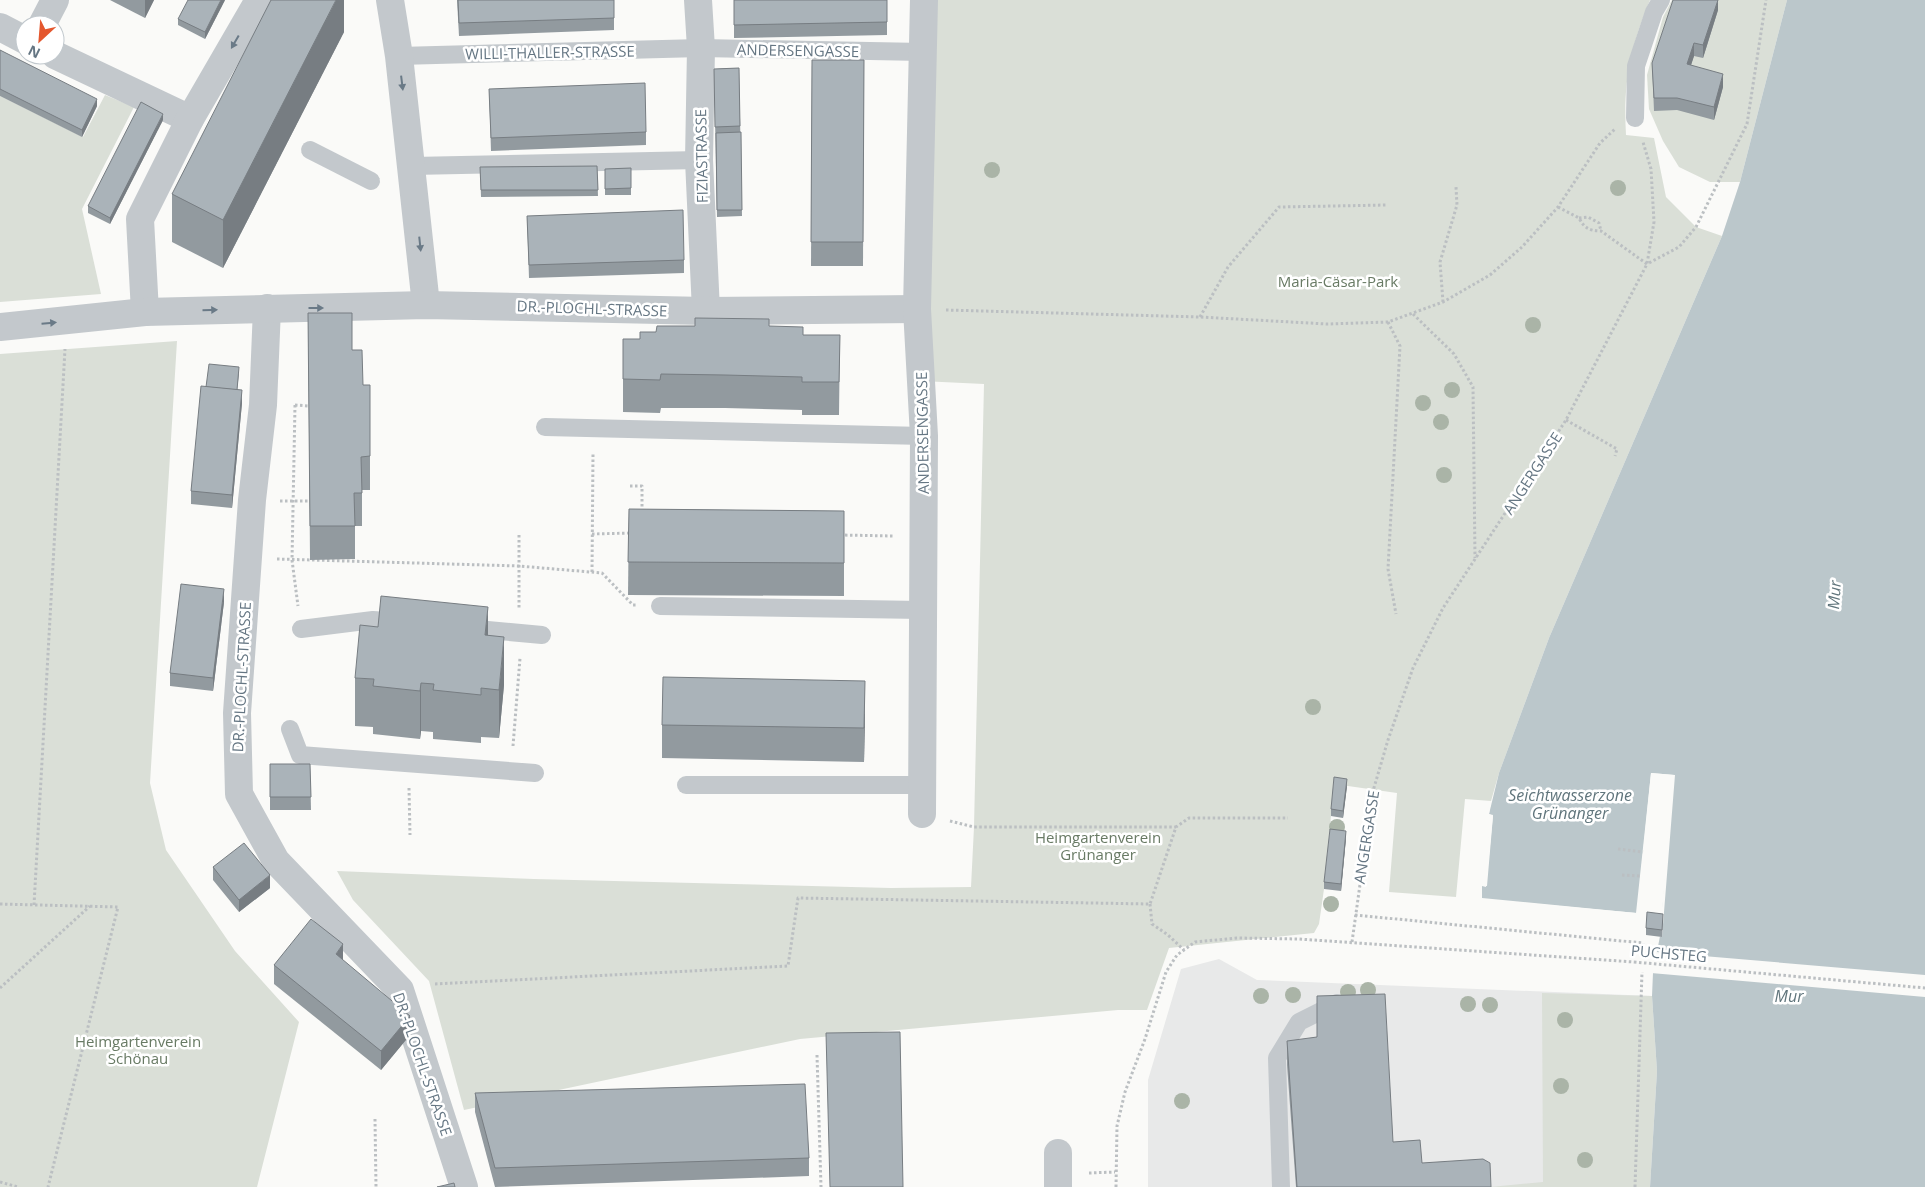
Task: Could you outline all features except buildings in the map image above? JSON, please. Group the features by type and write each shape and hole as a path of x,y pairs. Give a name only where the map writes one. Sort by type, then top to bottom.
{"street":[{"path":"47,15 55,0"},
{"path":"145,312 140,218 187,125 259,0"},
{"path":"390,0 399,56 412,166 426,305"},
{"name":"FIZIASTRASSE","path":"698,0 701,48 699,160 706,311"},
{"name":"ANDERSENGASSE","path":"922,814 924,436 918,309 924,0"},
{"path":"0,27 15,35"},
{"path":"65,60 187,125"},
{"name":"DR.-PLOCHL-STRASSE","path":"0,327 145,312 267,308 426,305 706,311 918,309"},
{"name":"DR.-PLOCHL-STRASSE","path":"267,308 263,405 252,500 237,713 239,794 276,862 400,990 464,1187"},
{"path":"1058,1153 1058,1187"}],"lane":[{"path":"1635,118 1636,66 1654,12 1661,0"},
{"name":"WILLI-THALLER-STRASSE","path":"399,56 701,48"},
{"name":"ANDERSENGASSE","path":"701,48 924,52"},
{"path":"310,150 371,181"},
{"path":"412,166 699,160"},
{"path":"545,427 924,436"},
{"path":"660,606 922,610"},
{"path":"301,629 373,620 422,624"},
{"path":"451,627 542,635"},
{"path":"290,729 300,754 535,773"},
{"path":"686,785 922,785"},
{"path":"1280,1187 1277,1058 1299,1022 1336,1003 1355,1003"}],"path":[{"path":"1558,207 1579,218 1588,217 1598,223 1601,231 1647,264 1679,247 1696,227 1747,124 1766,0"},
{"path":"918,309 1200,317 1327,324 1388,322 1443,302 1490,275 1522,247 1558,207 1600,143 1624,121 1635,118"},
{"name":"ANGERGASSE","path":"1352,942 1373,791 1388,740 1413,668 1443,608 1566,420 1647,264 1654,222 1651,168 1635,118"},
{"path":"1443,302 1440,262 1457,204 1456,187"},
{"path":"1200,317 1228,267 1279,207 1387,204"},
{"path":"1579,218 1582,225 1592,231 1601,231"},
{"path":"1413,314 1454,354 1473,387 1475,558"},
{"path":"1388,322 1400,346 1388,569 1396,614"},
{"path":"34,905 65,349"},
{"path":"263,405 309,406"},
{"path":"295,405 292,560 301,629"},
{"path":"1566,420 1618,449 1615,456"},
{"path":"592,572 594,428"},
{"path":"630,486 642,486 642,514"},
{"path":"592,534 642,533"},
{"path":"835,534 923,536"},
{"path":"292,560 519,566 602,573 633,605 660,606"},
{"path":"974,827 1176,827 1189,818 1288,818"},
{"path":"1176,827 1150,904 1152,924 1168,935 1184,950"},
{"path":"1618,849 1643,852"},
{"path":"1622,875 1640,876"},
{"path":"435,984 788,966 798,898 1150,904"},
{"path":"0,904 118,906 48,1187"},
{"path":"0,988 90,906"},
{"path":"1355,915 1643,943 1643,952"},
{"path":"1116,1187 1117,1126 1125,1092 1145,1039 1166,972 1177,955 1195,942 1237,938 1352,942"},
{"name":"PUCHSTEG","path":"1352,942 1634,962 1925,988"},
{"path":"1636,1187 1642,972"},
{"path":"817,1055 820,1187"},
{"path":"375,1119 376,1187"},
{"path":"0,1182 18,1187"}],"shaded area":[{"path":"1219,959 1257,980 1652,996 1650,1187 1148,1187 1148,1080 1181,969"}],"green space":[{"name":"Maria-Cäsar-Park","path":"924,0 1650,0 1637,34 1629,66 1625,116 1626,135 1654,138 1666,197 1696,227 1722,236 1549,638 1499,773 1491,801 1465,799 1456,897 1389,892 1397,793 1334,784 1324,889 1319,924 1314,933 1169,948 1147,1010 1118,1010 800,1039 464,1110 429,981 353,900 337,871 534,879 891,888 971,887 984,384 921,381"},
{"path":"1672,0 1787,0 1740,182 1710,182 1679,167 1663,141 1649,109 1647,75 1663,17"},
{"path":"105,95 134,107 82,209 101,294 0,302 0,96 83,137"},
{"name":"Heimgartenverein Schönau","path":"177,341 150,783 166,850 235,951 299,1022 257,1187 0,1187 0,354"},
{"path":"1542,993 1652,996 1657,1071 1650,1187 1490,1187 1543,1182"}],"water":[{"name":"Mur","path":"1787,0 1925,0 1925,1187 1650,1187 1657,1071 1652,996 1653,973 1660,936 1674,775 1651,773 1637,913 1482,899 1482,886 1487,886 1493,816 1489,814 1499,773 1549,638 1722,236 1740,182"}],"pier":[{"path":"1651,773 1675,775 1662,937 1658,936 1660,934 1672,777 1653,776 1638,915 1480,900 1480,886 1484,884 1490,817 1486,814 1489,801 1491,801 1489,814 1493,815 1486,887 1482,886 1482,898 1636,913"},
{"path":"1656,952 1925,975 1925,997 1651,973"}],"water label":[{"name":"Seichtwasserzone Grünanger","path":"1570,804"}],"park label":[{"name":"Heimgartenverein Grünanger","path":"1098,846"}]}
